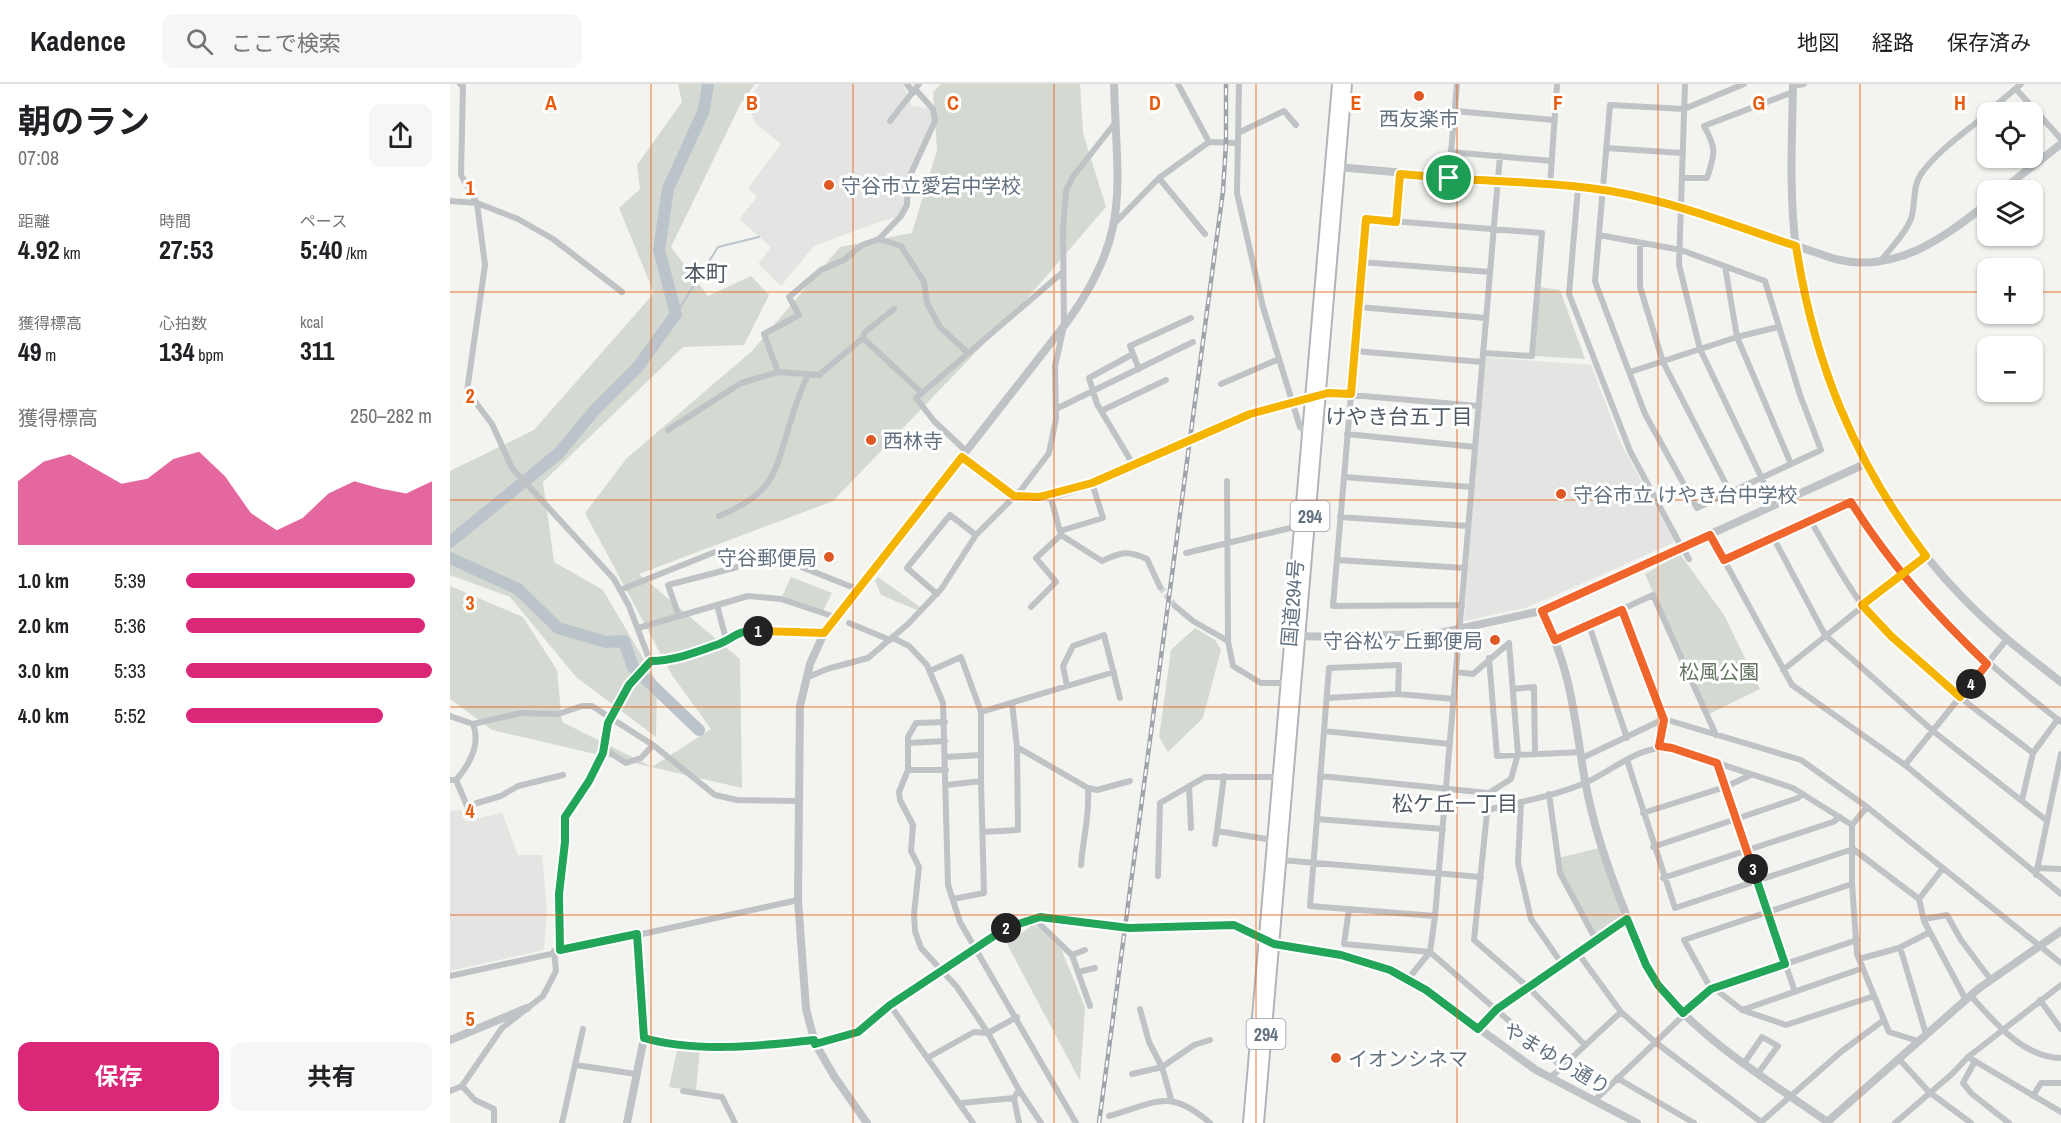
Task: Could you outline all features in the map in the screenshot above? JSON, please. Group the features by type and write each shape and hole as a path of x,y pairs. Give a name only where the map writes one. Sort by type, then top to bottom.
{"highway":[{"name":"国道294号","path":"1335,167 1338,84"},
{"name":"国道294号","path":"1249,1123 1269,942 1281,860 1304,525 1335,167 1346,84"},
{"name":"国道294号","path":"1304,525 1307,433 1315,397"},
{"name":"国道294号","path":"1258,1123 1273,840 1286,683 1295,636"}],"street":[{"path":"460,84 463,86 461,175 477,203 485,264 467,391 492,424 512,468 614,579 651,661"},
{"path":"778,372 764,334 799,315 789,297 821,270 844,260 862,245 879,239 902,216 907,205 908,180 935,121 933,109 916,89 907,84"},
{"path":"867,1123 834,1076 809,1029 803,985 798,900 800,706 805,679 824,633 1064,327 1099,273 1115,223 1118,184 1114,84"},
{"path":"1178,84 1209,142"},
{"path":"1239,84 1240,132 1237,193 1263,307 1300,427 1307,433"},
{"path":"1457,84 1451,152 1552,161"},
{"path":"1550,186 1557,84"},
{"path":"1685,84 1679,266 1700,349 1774,504"},
{"path":"1599,235 1681,250 1765,281 1778,327 1821,450 1697,508 1645,414 1597,287 1599,235 1610,105 1684,109 1744,84"},
{"path":"1683,178 1707,178 1715,154 1714,144 1704,126 1804,84"},
{"path":"2000,102 2018,86 2061,142 2014,180"},
{"path":"1793,87 1793,187 1796,246 1806,308 1829,383 1865,464 1892,510 1926,556 1964,599 2007,639 2061,682"},
{"path":"890,121 916,89"},
{"path":"1240,132 1284,111 1296,125"},
{"path":"1455,111 1554,120"},
{"path":"1881,261 1903,234 1911,217 1914,191 1920,175 1935,158 1977,122"},
{"path":"805,679 827,669 868,658 892,639 937,594 976,535 1014,496 1049,453 1054,440 1056,366 1064,327 1063,272 1066,191 1072,178 1115,123"},
{"path":"1115,223 1159,178 1209,142 1238,143"},
{"path":"1606,148 1683,153"},
{"path":"1408,979 1430,952 1435,916 1500,156"},
{"path":"1335,167 1578,188 1637,196 1682,207 1843,261 1881,261 1900,258 1931,245 1977,211"},
{"path":"1396,222 1400,174"},
{"path":"1159,178 1205,234"},
{"path":"1578,188 1569,294 1630,451 1689,559"},
{"path":"450,201 477,203 518,219 553,238 622,292"},
{"path":"1462,605 1333,606 1366,219 1542,233 1532,357 1483,353"},
{"path":"879,239 901,246 924,282 927,303 940,327 968,353"},
{"path":"1640,243 1640,287 1663,362 1730,492"},
{"path":"1362,262 1490,273"},
{"path":"1725,266 1737,337 1791,464"},
{"path":"1063,272 916,398 964,454 1014,496 1028,498 1050,495 1092,483 1250,414 1315,397 1351,394 1479,406"},
{"path":"1359,307 1486,318"},
{"path":"668,430 741,383 778,372 819,375 863,338 874,324 894,309"},
{"path":"1138,369 1130,346 1191,318"},
{"path":"1630,372 1737,337 1778,327"},
{"path":"863,338 922,393"},
{"path":"1056,409 1192,342"},
{"path":"1355,351 1482,362"},
{"path":"1133,354 1089,378 1101,411 1134,466"},
{"path":"1221,384 1279,359"},
{"path":"719,516 740,507 758,495 771,481 808,374"},
{"path":"1101,411 1166,380"},
{"path":"1347,434 1475,447"},
{"path":"1295,636 1413,635 1460,631 1542,611 1865,464"},
{"path":"1344,477 1472,488"},
{"path":"1227,481 1228,641 1233,666 1241,673 1261,683 1286,683"},
{"path":"1031,607 1056,582 1036,558 1060,533 1102,518 1092,483"},
{"path":"1050,495 1060,533 1102,561 1121,552 1131,551 1147,558 1160,587"},
{"path":"1724,560 1851,502 1901,574 1942,621 1987,664 2059,720 2033,753 2022,800"},
{"path":"937,594 907,568 950,516 976,535"},
{"path":"1340,517 1468,526"},
{"path":"1810,520 1862,605 1891,636 1960,697 2033,753"},
{"path":"1186,553 1304,525"},
{"path":"1710,535 1792,685 1905,765 2061,894"},
{"path":"1773,537 1825,635 1933,730 2046,820"},
{"path":"620,590 715,552"},
{"path":"1783,670 1926,556"},
{"path":"679,616 668,585 776,557 857,590"},
{"path":"1336,560 1465,568"},
{"path":"1555,640 1653,595 1716,735"},
{"path":"638,628 748,596 781,599 835,617"},
{"path":"717,605 726,639"},
{"path":"1175,606 1192,621 1228,641"},
{"path":"1622,610 1664,720 1659,746"},
{"path":"1542,611 1555,640 1571,688 1586,783 1627,919 1654,978 1683,1013 1827,1123 1968,998 2061,931"},
{"path":"849,623 892,639 918,654 939,688 945,722 948,885 960,922 1017,1017 1076,1123"},
{"path":"1589,625 1627,738"},
{"path":"450,1091 462,1086 502,1028 543,996 556,971 565,817 589,781 603,748 604,732 629,685 651,661 668,661 726,639 739,631 824,633"},
{"path":"1067,686 1063,666 1073,646 1104,635 1120,698"},
{"path":"1905,765 2007,639"},
{"path":"1320,776 1489,793 1511,779 1517,755 1509,643 1473,674 1456,672"},
{"path":"930,671 961,657 981,712 984,893 953,900"},
{"path":"1489,658 1497,756 1582,755 1627,738 1664,720 1801,760 1867,807 2061,963"},
{"path":"1398,694 1399,665 1329,668 1310,906 1435,916"},
{"path":"981,712 1114,672"},
{"path":"1513,689 1534,687 1535,754"},
{"path":"1327,698 1398,694 1454,699"},
{"path":"983,832 1018,830 1017,747 1012,702"},
{"path":"450,716 473,724 521,713 558,714 582,706 595,708 653,745 715,795 737,800 800,801"},
{"path":"945,722 916,723 908,743 908,770 899,792 900,800 912,825 911,851 919,867 914,914 915,931 921,948 957,987 988,1033 1019,1090 1041,1123"},
{"path":"473,724 473,754 453,780 467,806 501,796 518,786 564,775"},
{"path":"1324,731 1450,744"},
{"path":"908,743 945,741"},
{"path":"603,748 626,763 641,758 653,745"},
{"path":"1487,810 1586,783 1627,760 1659,746 1672,748 1793,788 1852,825"},
{"path":"1017,747 1088,788 1097,790 1130,782"},
{"path":"2036,872 2061,754"},
{"path":"946,757 981,755"},
{"path":"1627,760 1663,878 1675,908 1853,849"},
{"path":"1717,763 1795,992"},
{"path":"908,770 946,770"},
{"path":"1643,813 1725,787 1751,775"},
{"path":"1215,844 1224,776"},
{"path":"1158,876 1160,803 1205,777 1279,777"},
{"path":"946,785 981,781"},
{"path":"1189,786 1191,828"},
{"path":"1081,865 1085,824 1090,816 1088,788"},
{"path":"1489,793 1474,940 1528,987 1585,1046"},
{"path":"1549,794 1560,873 1596,940"},
{"path":"1653,847 1736,817 1798,798 1802,794"},
{"path":"1521,802 1518,863 1532,920 1562,963"},
{"path":"1867,807 1852,825 1852,884 1859,959 1889,1032 1918,1041"},
{"path":"1663,878 1833,822 1840,817"},
{"path":"1317,819 1443,829"},
{"path":"1218,831 1273,840"},
{"path":"1853,849 1919,898 1930,932 1968,998 2001,1030 2046,1058 2061,1058"},
{"path":"1281,860 1481,877"},
{"path":"1919,898 1943,868"},
{"path":"2036,872 2061,869"},
{"path":"1852,884 1684,940 1712,989 1742,1010 1786,1025 1874,996"},
{"path":"450,976 798,900"},
{"path":"1349,909 1344,944 1430,952 1562,1067"},
{"path":"1924,919 1947,915 1961,940 1991,980"},
{"path":"644,1038 702,1045 743,1046 814,1042 858,1032 890,1005 1008,927 1033,918 1072,955 1090,1006"},
{"name":"やまゆり通り","path":"1033,918 1058,918 1099,926 1129,928 1226,924 1234,925 1269,942 1356,958 1408,979 1550,1078 1637,1123"},
{"path":"1478,1029 1497,1009 1627,919"},
{"path":"1859,959 1900,947 1930,932"},
{"path":"627,1123 644,1038 637,934"},
{"path":"1594,1101 1683,1013 1712,989 1857,940"},
{"path":"1900,947 1926,1034"},
{"path":"1072,955 1085,950"},
{"path":"1578,953 1621,1012 1655,1042 1761,1122 1842,1051 1884,1020"},
{"path":"1078,972 1095,968"},
{"path":"1742,1010 1863,968"},
{"path":"1895,1123 1952,1074 1968,1056 2061,985"},
{"path":"2040,1000 2061,1029"},
{"path":"890,1005 929,1057 973,1123"},
{"path":"450,1040 527,1008"},
{"path":"1140,1009 1149,1042 1162,1067 1171,1099"},
{"path":"1550,1078 1621,1012"},
{"path":"929,1057 974,1032 988,1033 1017,1017"},
{"path":"562,1123 583,1029"},
{"path":"1745,1062 1762,1037 1774,1041 1778,1046 1759,1072"},
{"path":"1132,1074 1162,1067 1194,1045 1210,1040"},
{"path":"1968,1056 2061,1112"},
{"path":"1899,1059 1929,1092 1971,1123"},
{"path":"1975,1061 1963,1083 1972,1094 2009,1123"},
{"path":"576,1065 636,1074"},
{"path":"1617,1078 1694,1123"},
{"path":"2033,1096 2041,1083 2061,1083"},
{"path":"462,1086 475,1100 494,1109 494,1123"},
{"path":"1019,1090 1014,1098 1019,1123"},
{"path":"683,1091 722,1097 735,1123"},
{"path":"961,1103 1014,1098"},
{"path":"1109,1116 1171,1099 1189,1106 1210,1123"},
{"path":"1901,1118 1907,1123"}],"shaded area":[{"name":"守谷市立愛宕中学校","path":"760,84 903,84 912,106 933,109 935,121 908,180 907,205 901,216 814,246 781,286 758,264 771,247 739,219 757,197 748,188 781,144 755,123 747,100"},
{"name":"守谷市立 けやき台中学校","path":"1484,357 1591,365 1622,446 1675,542 1525,608 1464,621"},
{"path":"461,810 465,821 502,813 518,855 542,855 547,911 544,950 450,971 450,811"}],"green space":[{"path":"678,84 755,84 741,103 671,247 708,296 751,276 769,295 744,345 683,347 543,482 554,562 603,590 657,682 656,737 576,677 510,597 450,575 450,471 534,430 654,293 619,208 640,189 637,165 682,102"},
{"path":"941,84 1080,84 1083,133 1106,207 1024,302 833,501 639,574 740,659 742,788 492,730 450,699 450,586 523,617 557,670 562,722 652,767 711,729 672,675 585,513 627,458 752,351 840,247 912,233 937,150 933,92"},
{"path":"1540,287 1560,290 1585,359 1535,356"},
{"name":"松風公園","path":"1680,554 1724,615 1760,689 1707,715 1645,574"},
{"path":"791,577 832,593 822,613 781,599"},
{"path":"878,577 920,607 917,610 881,595 875,581"},
{"path":"1195,628 1215,640 1221,650 1203,718 1168,752 1159,737 1171,650"},
{"path":"1603,847 1627,919 1596,940 1560,873 1558,858"},
{"path":"1034,924 1061,949 1085,1007 1080,1081 1007,944"},
{"path":"678,1046 700,1048 696,1091 669,1087"}],"waterway":[{"path":"450,542 559,453 593,412 637,368 676,314 659,250 668,189 704,110 708,84"},
{"path":"676,314 718,247 759,237"},
{"path":"450,558 518,589 558,628 606,642 624,641 633,667 699,730"}],"tunnel":[{"path":"1160,587 1175,606"}],"railway":[{"path":"1099,1123 1223,191 1226,84"}],"place":[{"name":"西友楽市","path":"1419,96"},
{"name":"守谷市立愛宕中学校","path":"829,185"},
{"name":"西林寺","path":"871,440"},
{"name":"守谷市立 けやき台中学校","path":"1561,494"},
{"name":"守谷郵便局","path":"829,557"},
{"name":"守谷松ヶ丘郵便局","path":"1495,640"},
{"name":"イオンシネマ","path":"1336,1058"}],"district":[{"name":"本町","path":"706,273"},
{"name":"けやき台五丁目","path":"1399,416"},
{"name":"松ケ丘一丁目","path":"1455,803"}],"route":[{"path":"1449,178 1400,174 1396,222 1366,219 1351,394 1328,393 1250,414 1092,483 1039,497 1014,496 962,457 824,633 739,631 721,643 668,661 651,661 629,685 608,723 604,732 603,753 589,781 565,817 565,842 559,894 560,950 637,934 644,1038 702,1045 743,1046 814,1040 815,1044 858,1032 890,1005 1008,927 1040,917 1129,928 1234,925 1274,944 1341,955 1390,970 1426,990 1478,1029 1497,1009 1627,919 1646,965 1658,985 1683,1013 1711,989 1785,964 1717,763 1659,746 1664,720 1622,610 1555,640 1542,611 1710,535 1724,560 1851,502 1901,574 1942,621 1987,664 1960,697 1891,636 1862,605 1901,574 1926,556 1878,488 1829,383 1806,308 1796,246 1682,207 1637,196 1578,188 1449,178"}]}
